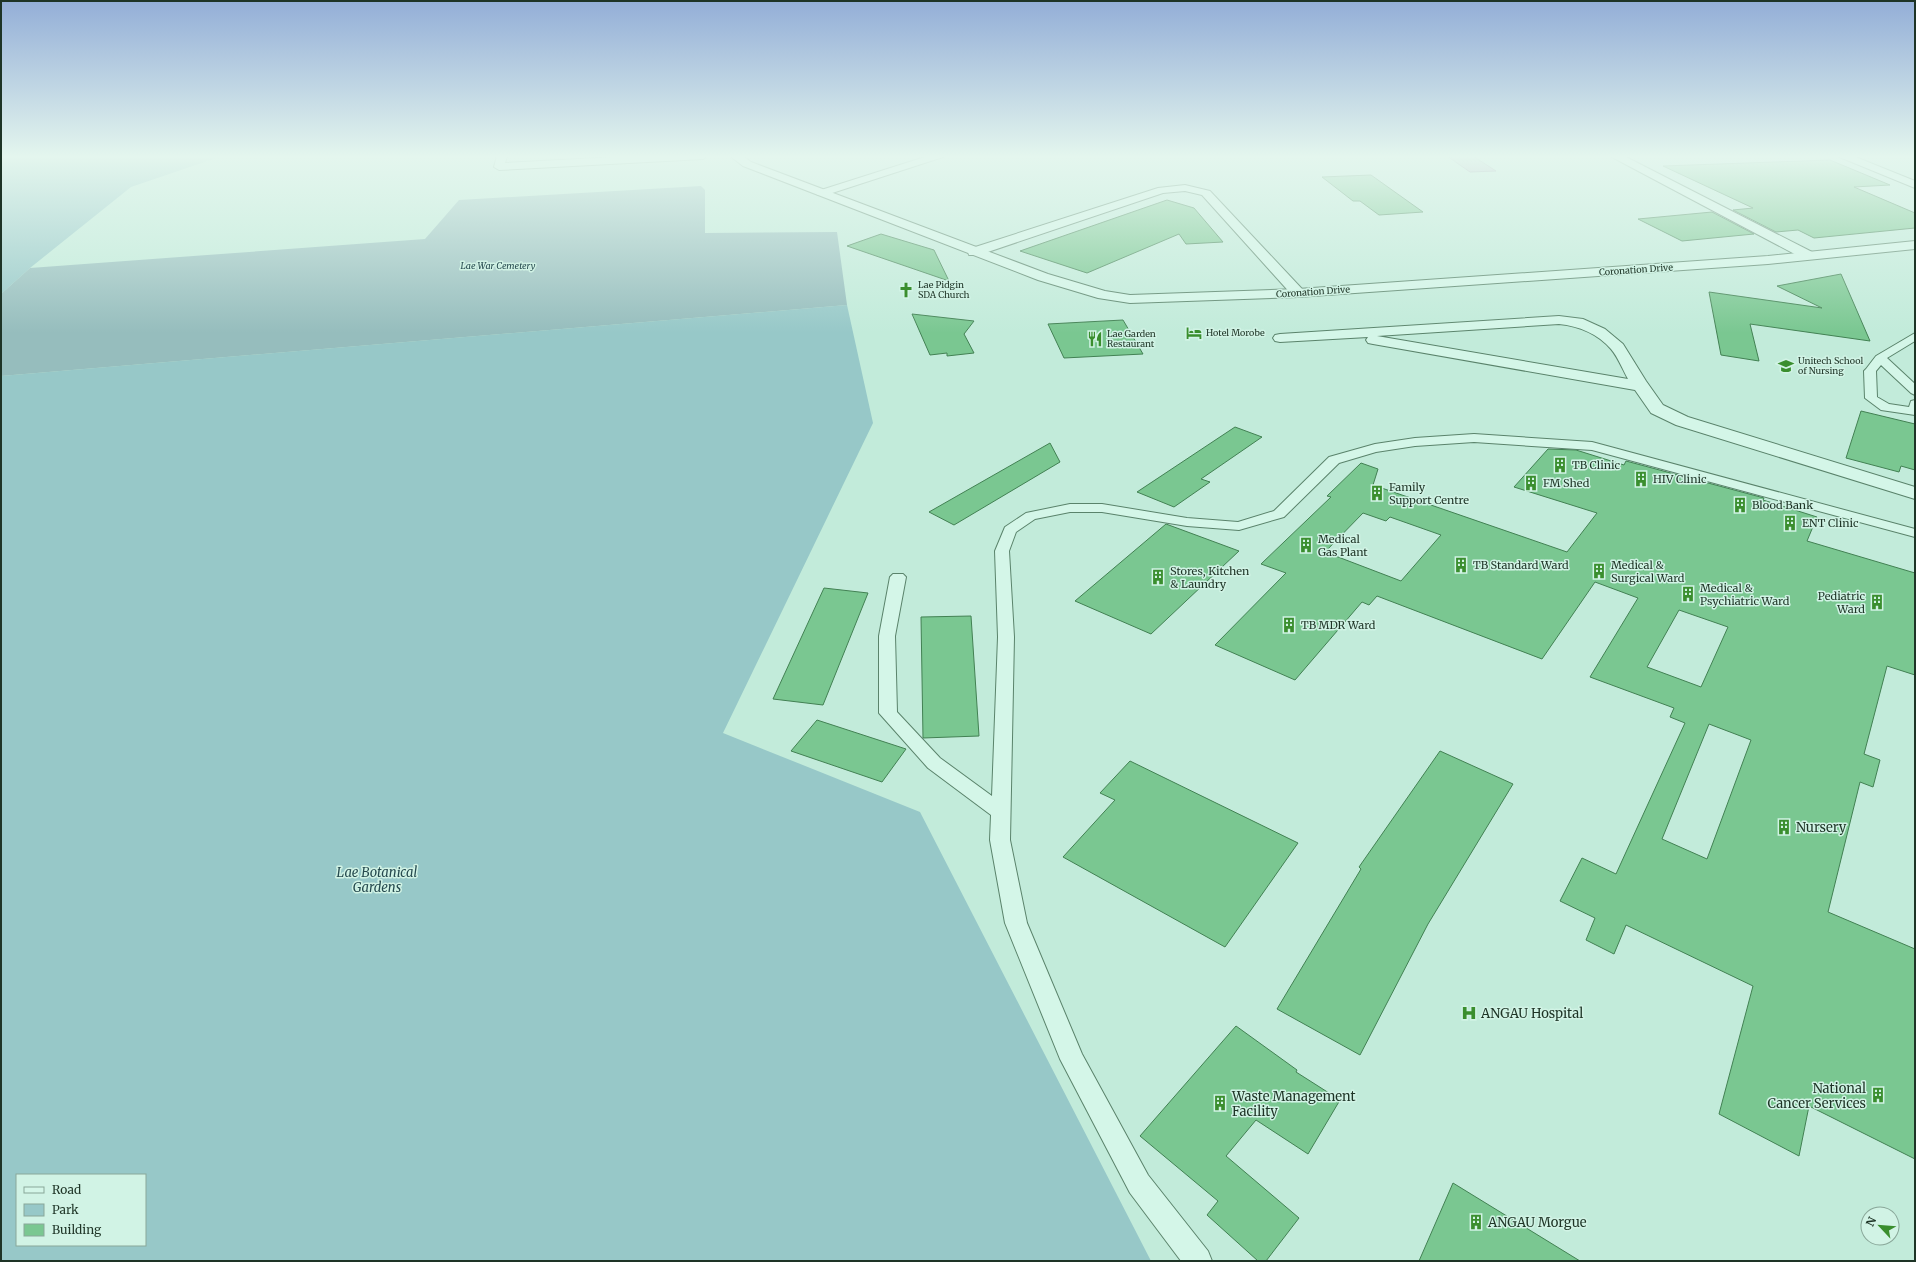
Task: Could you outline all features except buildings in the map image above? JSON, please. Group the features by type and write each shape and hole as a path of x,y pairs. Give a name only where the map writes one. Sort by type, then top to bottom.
{"street":[{"name":"Coronation Drive","path":"878,215 974,252 1081,289 1130,299 1298,293 1809,256 1915,245"},
{"path":"974,252 1087,215"},
{"path":"1226,215 1298,293"},
{"path":"1729,215 1809,256"},
{"path":"1280,338 1559,320 1578,322 1600,332 1618,347 1657,410 1682,421 1915,493"},
{"path":"1338,334 1641,386"}],"lane":[{"path":"1915,336 1880,358 1870,371 1871,398 1885,407 1914,412 1915,404"},
{"path":"1880,358 1902,377 1915,391"},
{"path":"1198,1261 1139,1184 1072,1059 1016,923 1000,840 1006,637 1002,551 1010,530 1031,516 1070,508 1102,508 1187,522 1239,526 1279,514 1334,460 1375,448 1415,442 1474,438 1592,446 1915,533"},
{"path":"898,577 887,636 888,713 934,763 1001,812"}],"green space":[{"path":"1,215 96,215 30,268 1,294"},
{"name":"Lae War Cemetery","path":"446,215 705,215 705,233 837,232 847,305 1,376 1,294 30,268 425,239"},
{"name":"Lae Botanical Gardens","path":"847,305 873,423 723,733 920,812 1151,1261 1,1261 1,376"}],"place":[{"name":"Lae Pidgin SDA Church","path":"906,290"},
{"name":"Hotel Morobe","path":"1194,333"},
{"name":"Lae Garden Restaurant","path":"1095,339"},
{"name":"Unitech School of Nursing","path":"1786,366"},
{"name":"TB Clinic","path":"1560,465"},
{"name":"HIV Clinic","path":"1641,479"},
{"name":"FM Shed","path":"1531,483"},
{"name":"Family Support Centre","path":"1377,493"},
{"name":"Blood Bank","path":"1740,505"},
{"name":"ENT Clinic","path":"1790,523"},
{"name":"Medical Gas Plant","path":"1306,545"},
{"name":"TB Standard Ward","path":"1461,565"},
{"name":"Medical & Surgical Ward","path":"1599,571"},
{"name":"Stores, Kitchen & Laundry","path":"1158,577"},
{"name":"Medical & Psychiatric Ward","path":"1688,594"},
{"name":"Pediatric Ward","path":"1877,602"},
{"name":"TB MDR Ward","path":"1289,625"},
{"name":"Nursery","path":"1784,827"},
{"name":"ANGAU Hospital","path":"1469,1013"},
{"name":"National Cancer Services","path":"1878,1095"},
{"name":"Waste Management Facility","path":"1220,1103"},
{"name":"ANGAU Morgue","path":"1476,1222"}]}
